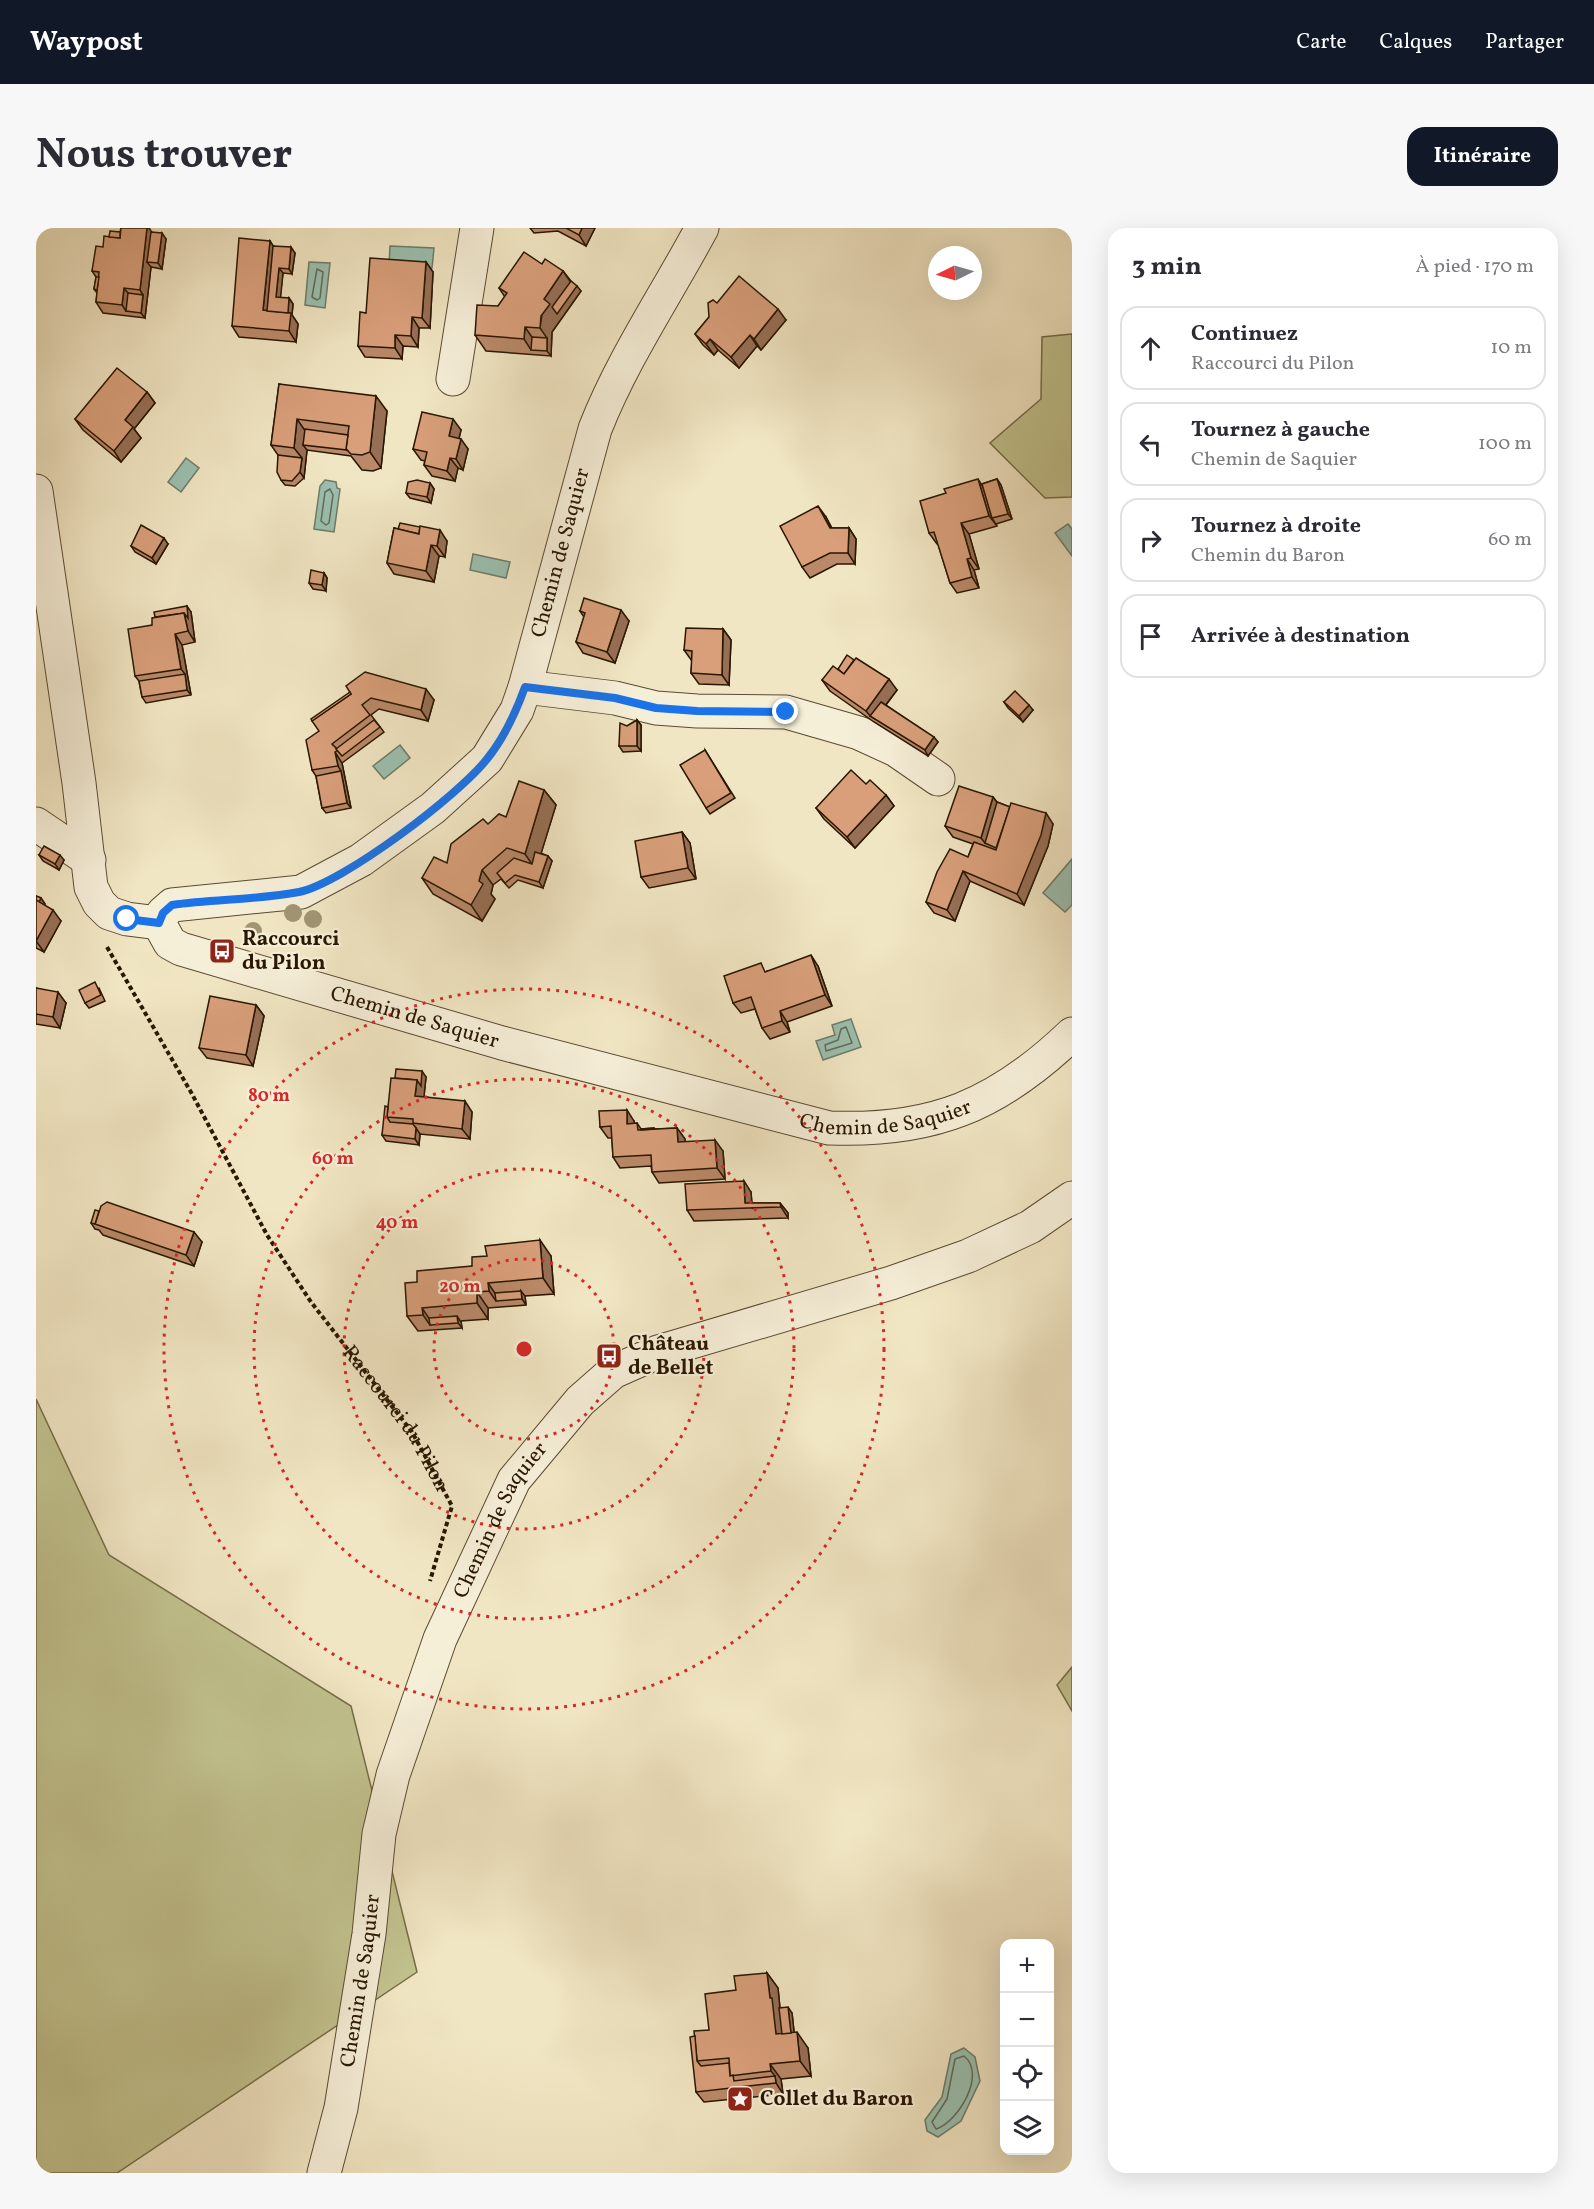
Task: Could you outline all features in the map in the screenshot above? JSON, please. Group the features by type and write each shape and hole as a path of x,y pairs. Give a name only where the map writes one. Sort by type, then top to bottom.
{"street":[{"path":"453,379 477,228"},
{"name":"Chemin de Saquier","path":"702,228 618,374 599,419 525,687 517,710 487,759 433,808 371,854 301,892 172,905 163,913 159,923 170,943 181,949 502,1043 828,1128 871,1129 915,1124 958,1113 1001,1091 1047,1058 1072,1034"},
{"path":"36,490 91,887 99,903 109,913 127,919 159,923"},
{"path":"525,687 615,698 656,708 786,712 859,733 896,750 938,779"},
{"path":"36,824 89,860"},
{"name":"Chemin de Saquier","path":"324,2173 341,2108 369,1934 379,1834 393,1775 440,1639 514,1480 580,1401 613,1372 657,1352 891,1282 968,1256 1030,1227 1072,1198"}],"path":[{"name":"Raccourci du Pilon","path":"106,945 192,1094 267,1234 310,1302 412,1432 452,1506 429,1584"}],"green space":[{"path":"1072,334 1072,497 1045,498 990,443 1041,399 1042,337"},
{"path":"36,1399 109,1555 351,1706 417,1972 117,2173 36,2173"},
{"path":"1072,1667 1072,1711 1057,1685"}],"water":[{"path":"390,246 434,248 432,268 389,265"},
{"path":"309,262 330,263 325,308 305,305"},
{"path":"186,458 199,468 181,492 168,482"},
{"path":"325,480 336,482 337,488 340,489 334,532 314,529 320,486"},
{"path":"1068,524 1072,529 1072,556 1055,533"},
{"path":"473,554 510,562 506,578 470,570"},
{"path":"400,745 410,758 384,779 373,766"},
{"path":"1072,859 1072,905 1065,912 1043,893"},
{"path":"851,1019 861,1047 823,1060 816,1041 835,1035 832,1025"},
{"path":"964,2048 975,2057 980,2081 961,2121 938,2137 927,2131 925,2120 942,2097 951,2054"}],"building":[{"path":"121,228 147,228 140,290 124,288 122,305 96,302 99,272 92,271 96,246 103,247 104,236 120,238"},
{"path":"566,228 582,228 579,235"},
{"path":"110,231 120,232 120,238 109,237"},
{"path":"151,232 162,233 158,263 147,262"},
{"path":"239,238 270,241 263,310 291,313 289,331 232,326"},
{"path":"273,246 291,247 289,269 279,268 276,297 289,298 288,313 267,311"},
{"path":"524,252 542,264 545,259 563,271 544,299 550,304 541,316 540,328 525,327 524,339 475,335 477,305 498,306 507,293 499,288"},
{"path":"370,258 426,262 422,318 412,317 411,336 395,335 395,348 358,346 360,312 366,313"},
{"path":"739,276 778,309 754,339 750,335 731,357 710,339 706,344 695,334 709,317 708,303 713,300 717,303"},
{"path":"96,277 99,277 97,290 94,289"},
{"path":"571,281 577,286 557,314 552,307"},
{"path":"128,293 143,295 141,313 126,311"},
{"path":"532,337 547,338 547,351 531,350"},
{"path":"117,368 147,392 125,420 133,427 114,451 75,419"},
{"path":"279,384 376,396 370,452 362,455 351,454 346,449 349,426 297,419 294,448 271,445"},
{"path":"422,412 453,419 449,436 461,439 456,459 450,458 447,471 424,465 427,452 413,449"},
{"path":"305,429 348,435 347,450 303,445"},
{"path":"278,455 302,458 300,472 292,481 281,480 277,472"},
{"path":"978,479 989,516 961,523 971,558 967,559 972,577 950,583 934,532 929,533 920,501 946,493 944,489"},
{"path":"997,479 1008,514 992,518 982,484"},
{"path":"417,480 430,483 427,497 406,493 408,482"},
{"path":"818,506 830,528 849,528 848,553 830,553 802,567 780,526"},
{"path":"400,523 420,527 419,534 398,529"},
{"path":"141,525 164,538 152,558 131,546"},
{"path":"420,526 440,530 437,546 431,545 426,571 387,563 394,528 419,534"},
{"path":"311,570 324,573 322,585 309,583"},
{"path":"584,598 621,610 607,652 576,642 585,613 580,611"},
{"path":"187,606 188,618 184,613 155,617 154,612"},
{"path":"184,613 188,631 175,634 181,669 135,676 128,629 152,625 152,618"},
{"path":"686,628 723,629 722,675 691,673 692,651 684,650"},
{"path":"847,655 854,660 844,674 838,669"},
{"path":"856,658 889,679 866,711 822,680 833,666 844,674"},
{"path":"365,672 426,689 421,710 371,698 362,705 370,715 332,744 338,750 335,752 338,766 312,770 306,740 319,731 312,721 351,694 346,686"},
{"path":"185,674 187,690 142,697 139,681"},
{"path":"1015,691 1029,705 1019,716 1004,702"},
{"path":"350,692 351,694 312,721 311,719"},
{"path":"881,702 934,737 925,750 870,716"},
{"path":"374,720 380,727 342,756 336,749"},
{"path":"637,720 637,746 619,746 620,723 627,726"},
{"path":"705,750 731,793 706,808 680,765"},
{"path":"851,770 866,784 870,780 886,795 847,837 816,808"},
{"path":"341,771 347,803 322,808 316,776"},
{"path":"519,781 544,790 525,854 507,848 482,870 479,881 483,884 471,905 422,878 434,857 447,863 451,844 483,819 488,824 499,814 506,817"},
{"path":"959,786 993,797 981,838 945,826"},
{"path":"997,802 1010,807 996,848 985,843"},
{"path":"1011,803 1046,813 1041,835 1017,894 963,871 947,910 926,902 937,872 950,849 968,857 974,842 996,850"},
{"path":"682,832 688,868 641,877 635,841"},
{"path":"44,846 60,855 55,864 39,855"},
{"path":"535,852 548,856 539,882 515,875 505,883 497,873 514,858 532,864"},
{"path":"36,900 53,910 36,941"},
{"path":"811,955 825,995 780,1011 782,1021 762,1028 751,997 733,1003 724,976 761,963 765,972"},
{"path":"95,982 101,995 85,1003 79,990"},
{"path":"36,988 58,992 53,1017 36,1014"},
{"path":"210,996 256,1005 246,1055 199,1048"},
{"path":"396,1069 422,1071 421,1086 417,1080 395,1078"},
{"path":"391,1078 417,1080 415,1096 465,1101 462,1129 413,1123 413,1119 387,1117"},
{"path":"385,1106 388,1107 387,1117 390,1122 413,1124 416,1128 415,1139 382,1135"},
{"path":"627,1110 627,1124 637,1123 638,1130 677,1128 678,1142 715,1140 717,1168 652,1172 651,1155 613,1157 611,1126 600,1127 599,1111"},
{"path":"744,1181 745,1203 780,1203 781,1207 687,1210 685,1184"},
{"path":"107,1202 194,1232 186,1255 95,1224 101,1206"},
{"path":"95,1210 99,1211 95,1224 91,1223"},
{"path":"540,1240 543,1278 488,1283 489,1291 477,1292 477,1303 422,1308 423,1315 407,1316 405,1283 417,1282 417,1271 472,1266 472,1257 487,1256 485,1246"},
{"path":"521,1291 522,1299 496,1301 495,1293"},
{"path":"457,1316 458,1323 430,1325 429,1318"},
{"path":"767,1973 776,2034 797,2032 800,2061 770,2064 771,2071 730,2076 729,2058 697,2061 694,2031 709,2030 705,1994 736,1990 734,1976"},
{"path":"788,2007 791,2033 782,2034 779,2008"},
{"path":"695,2036 697,2061 701,2066 729,2063 730,2076 733,2075 734,2081 775,2076 776,2083 696,2092 690,2037"}],"place":[{"name":"Raccourci du Pilon","path":"222,951"},
{"name":"Château de Bellet","path":"609,1356"},
{"name":"Collet du Baron","path":"740,2099"}],"route":[{"path":"127,919 159,923 163,913 172,905 301,892 335,876 399,836 472,775 501,739 517,710 525,687 615,698 656,708 786,712"}]}
